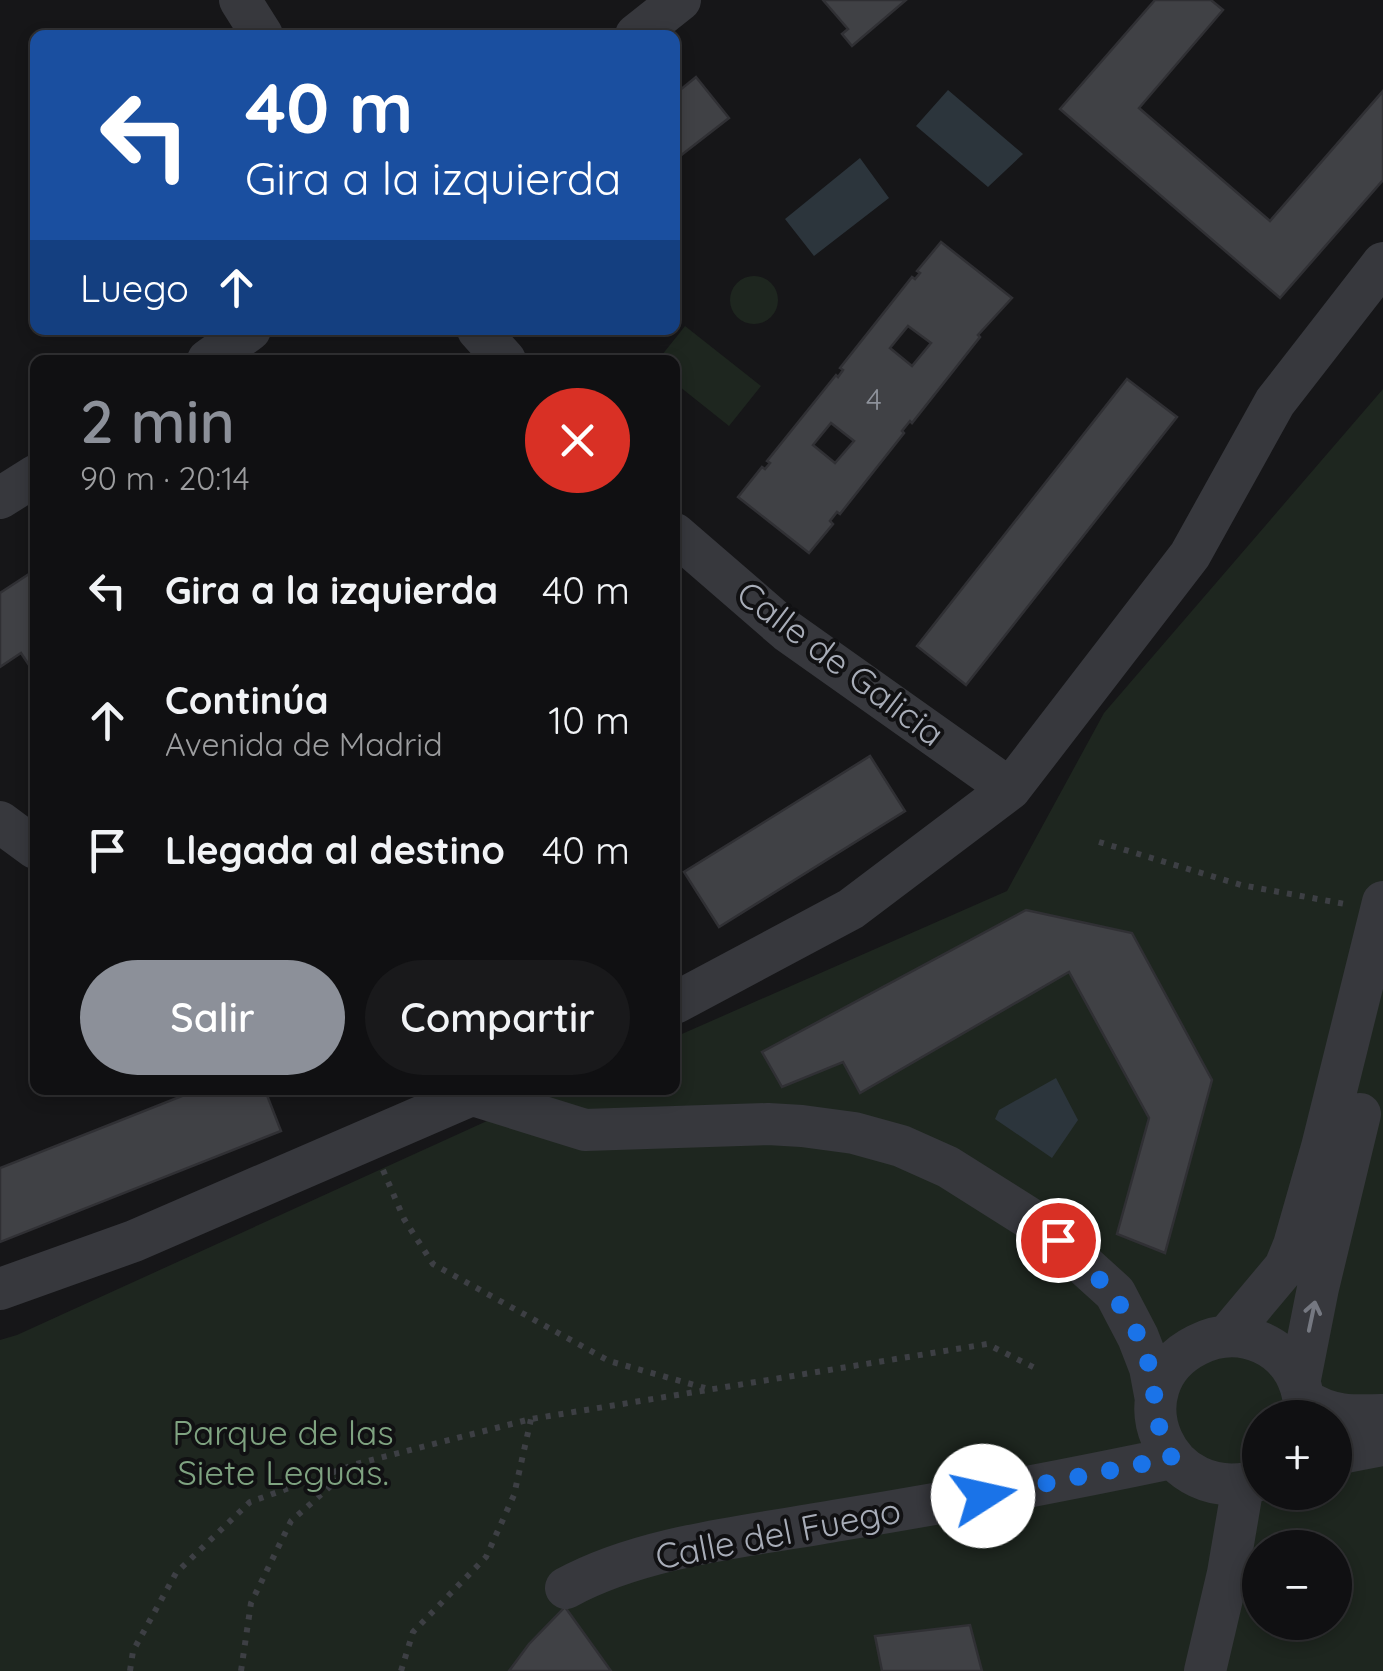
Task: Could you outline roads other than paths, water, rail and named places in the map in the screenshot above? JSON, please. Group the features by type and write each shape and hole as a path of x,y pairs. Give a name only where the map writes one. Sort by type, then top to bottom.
{"street":[{"path":"240,0 259,30"},
{"path":"642,30 680,0"},
{"path":"680,1000 851,909 1010,789 1190,555 1276,402 1383,262"},
{"path":"215,355 243,335"},
{"path":"482,335 500,355"},
{"path":"0,498 30,479"},
{"name":"Calle de Galicia","path":"680,538 786,631 1010,789"},
{"path":"0,822 30,844"},
{"path":"1303,1399 1311,1249 1322,1147 1382,906"},
{"path":"1156,1400 1172,1364 1186,1350 1218,1337 1286,1267 1311,1249 1367,1158 1383,1021"},
{"path":"0,1289 134,1240 464,1095"},
{"path":"480,1095 585,1130 768,1124 854,1134 901,1146 948,1166 998,1196 1052,1235 1114,1293 1164,1322 1218,1337 1251,1338 1272,1348 1303,1399 1320,1410 1344,1417 1383,1415"},
{"path":"554,1095 561,1110 585,1130"},
{"path":"1114,1293 1150,1368 1156,1421 1172,1458 1186,1472 1204,1481 1224,1486 1242,1483"},
{"path":"1352,1451 1383,1445"},
{"name":"Calle del Fuego","path":"566,1588 602,1568 716,1542 1021,1490 1172,1458"},
{"path":"1205,1671 1245,1510"}],"park label":[{"name":"Parque de las Siete Leguas.","path":"283,1452"}]}
